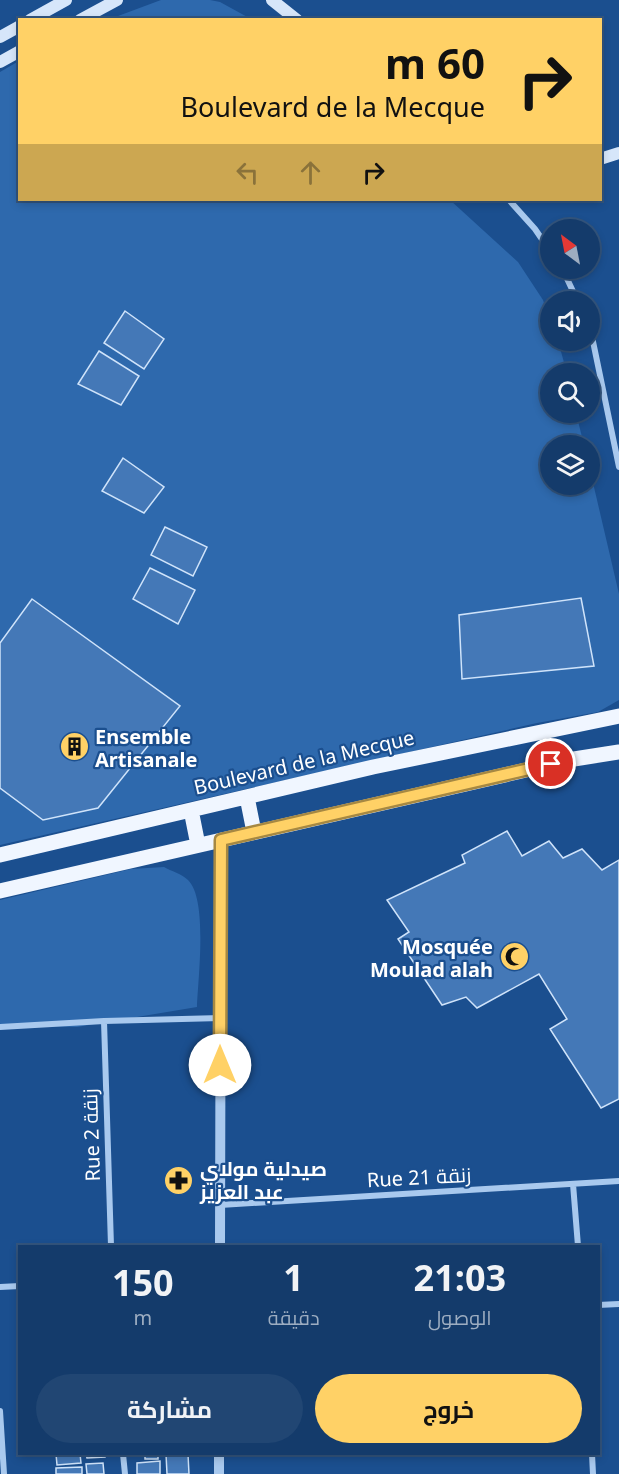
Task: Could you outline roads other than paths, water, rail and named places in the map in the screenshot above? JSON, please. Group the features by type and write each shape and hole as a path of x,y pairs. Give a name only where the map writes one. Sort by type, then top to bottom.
{"main road":[{"path":"36,18 66,0"},
{"path":"84,18 117,0"},
{"path":"272,0 294,18"},
{"path":"0,37 18,27"},
{"path":"0,62 18,52"},
{"path":"602,158 619,153"},
{"name":"Boulevard de la Mecque","path":"0,855 373,767 619,716"},
{"path":"0,891 574,759 619,752"},
{"path":"247,797 254,832"},
{"path":"191,810 198,845"}],"street":[{"path":"510,201 540,236"},
{"path":"595,351 619,467"},
{"path":"220,1245 221,840"},
{"path":"0,1027 221,1018"},
{"name":"Rue 2 زنقة","path":"104,1022 111,1245"},
{"name":"Rue 21 زنقة","path":"220,1205 619,1181"},
{"path":"573,1184 578,1245"},
{"path":"0,1287 18,1286"},
{"path":"600,1305 619,1304"},
{"path":"0,1411 4,1474"},
{"path":"123,1455 125,1474"},
{"path":"219,1455 219,1474"},
{"path":"592,1455 593,1474"}],"place":[{"name":"Ensemble Artisanale","path":"74,747"},
{"name":"Mosquée Moulad alah","path":"514,957"},
{"name":"صيدلية مولاي عبد العزيز","path":"179,1180"}]}
